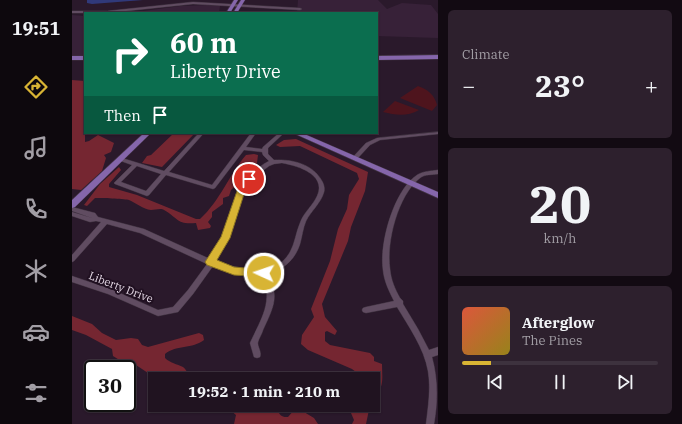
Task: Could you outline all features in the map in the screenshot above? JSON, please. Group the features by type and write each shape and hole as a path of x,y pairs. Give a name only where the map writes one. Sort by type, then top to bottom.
{"main road":[{"path":"235,12 236,0"},
{"path":"229,12 243,0"},
{"path":"378,58 438,57"},
{"path":"72,59 84,59"},
{"path":"72,205 147,134"},
{"path":"301,134 438,195"}],"street":[{"path":"107,12 180,3 300,9 291,10 235,6 181,5 126,12"},
{"path":"72,13 84,13"},
{"path":"72,13 84,15"},
{"path":"355,158 368,144 379,139 438,133"},
{"path":"136,164 116,184 147,194 201,134"},
{"path":"120,159 213,188 253,134"},
{"path":"72,209 93,215 96,219 104,222 142,231 210,262 234,271 264,273 280,266 291,256 302,224 320,197 322,188 321,181 313,172 303,166 272,162 265,154 268,144 281,134"},
{"path":"243,148 265,151"},
{"name":"Liberty Drive","path":"72,279 115,294 158,313 175,310 184,301 210,262 228,231 241,191 249,179 272,162"},
{"path":"430,424 433,381 427,355 393,291 386,270 386,252 398,203 412,183 421,175 438,172"},
{"path":"72,214 90,220 96,219"},
{"path":"72,259 104,222"},
{"path":"257,354 254,343 270,306 270,288 264,273"},
{"path":"366,310 400,303"},
{"path":"427,355 438,352"}],"shaded area":[{"path":"298,0 378,0 387,9 402,3 431,5 438,14 438,38 378,36 378,12 297,12"},
{"path":"180,6 220,6 219,12 136,12"},
{"path":"72,15 84,16 84,56 72,56"},
{"path":"72,80 84,81 85,142 98,135 114,143 111,152 104,155 106,158 102,171 81,190 72,189"},
{"path":"418,86 428,91 434,98 437,105 432,111 400,98"},
{"path":"395,101 419,110 410,114 401,115 383,112"},
{"path":"173,134 194,134 162,167 142,163 147,156 151,155"},
{"path":"296,139 368,172 365,191 351,227 348,241 322,304 325,317 337,331 335,335 327,331 325,332 325,341 330,345 370,353 374,357 374,361 382,364 380,388 380,372 356,372 308,350 301,344 302,335 314,317 311,309 330,261 338,229 347,209 349,195 359,179 357,173 300,146 280,147 276,145 284,140"},
{"path":"246,155 258,155 257,163 253,171 246,172 243,179 231,190 229,196 223,198 223,204 212,212 212,217 208,222 211,226 210,228 198,230 196,223 181,222 163,209 151,210 129,200 95,198 87,206 84,205 100,184 119,167 121,170 109,184 109,187 137,195 196,219 200,219 219,196 234,171"},
{"path":"72,316 92,324 102,333 116,340 131,338 138,339 142,345 148,347 199,333 203,335 204,340 195,345 174,349 165,354 165,358 167,360 183,367 187,372 148,373 136,365 136,360 119,360 113,356 112,349 86,335 72,330"},
{"path":"232,412 278,412 281,416 288,417 292,412 304,412 314,418 318,424 234,424 236,415"},
{"path":"369,412 366,424 352,424 354,420 351,413"}],"water":[{"path":"87,0 143,0 92,4 87,3"}],"route":[{"path":"249,179 241,191 235,207 231,225 225,238 210,262 234,271 264,273"}]}
